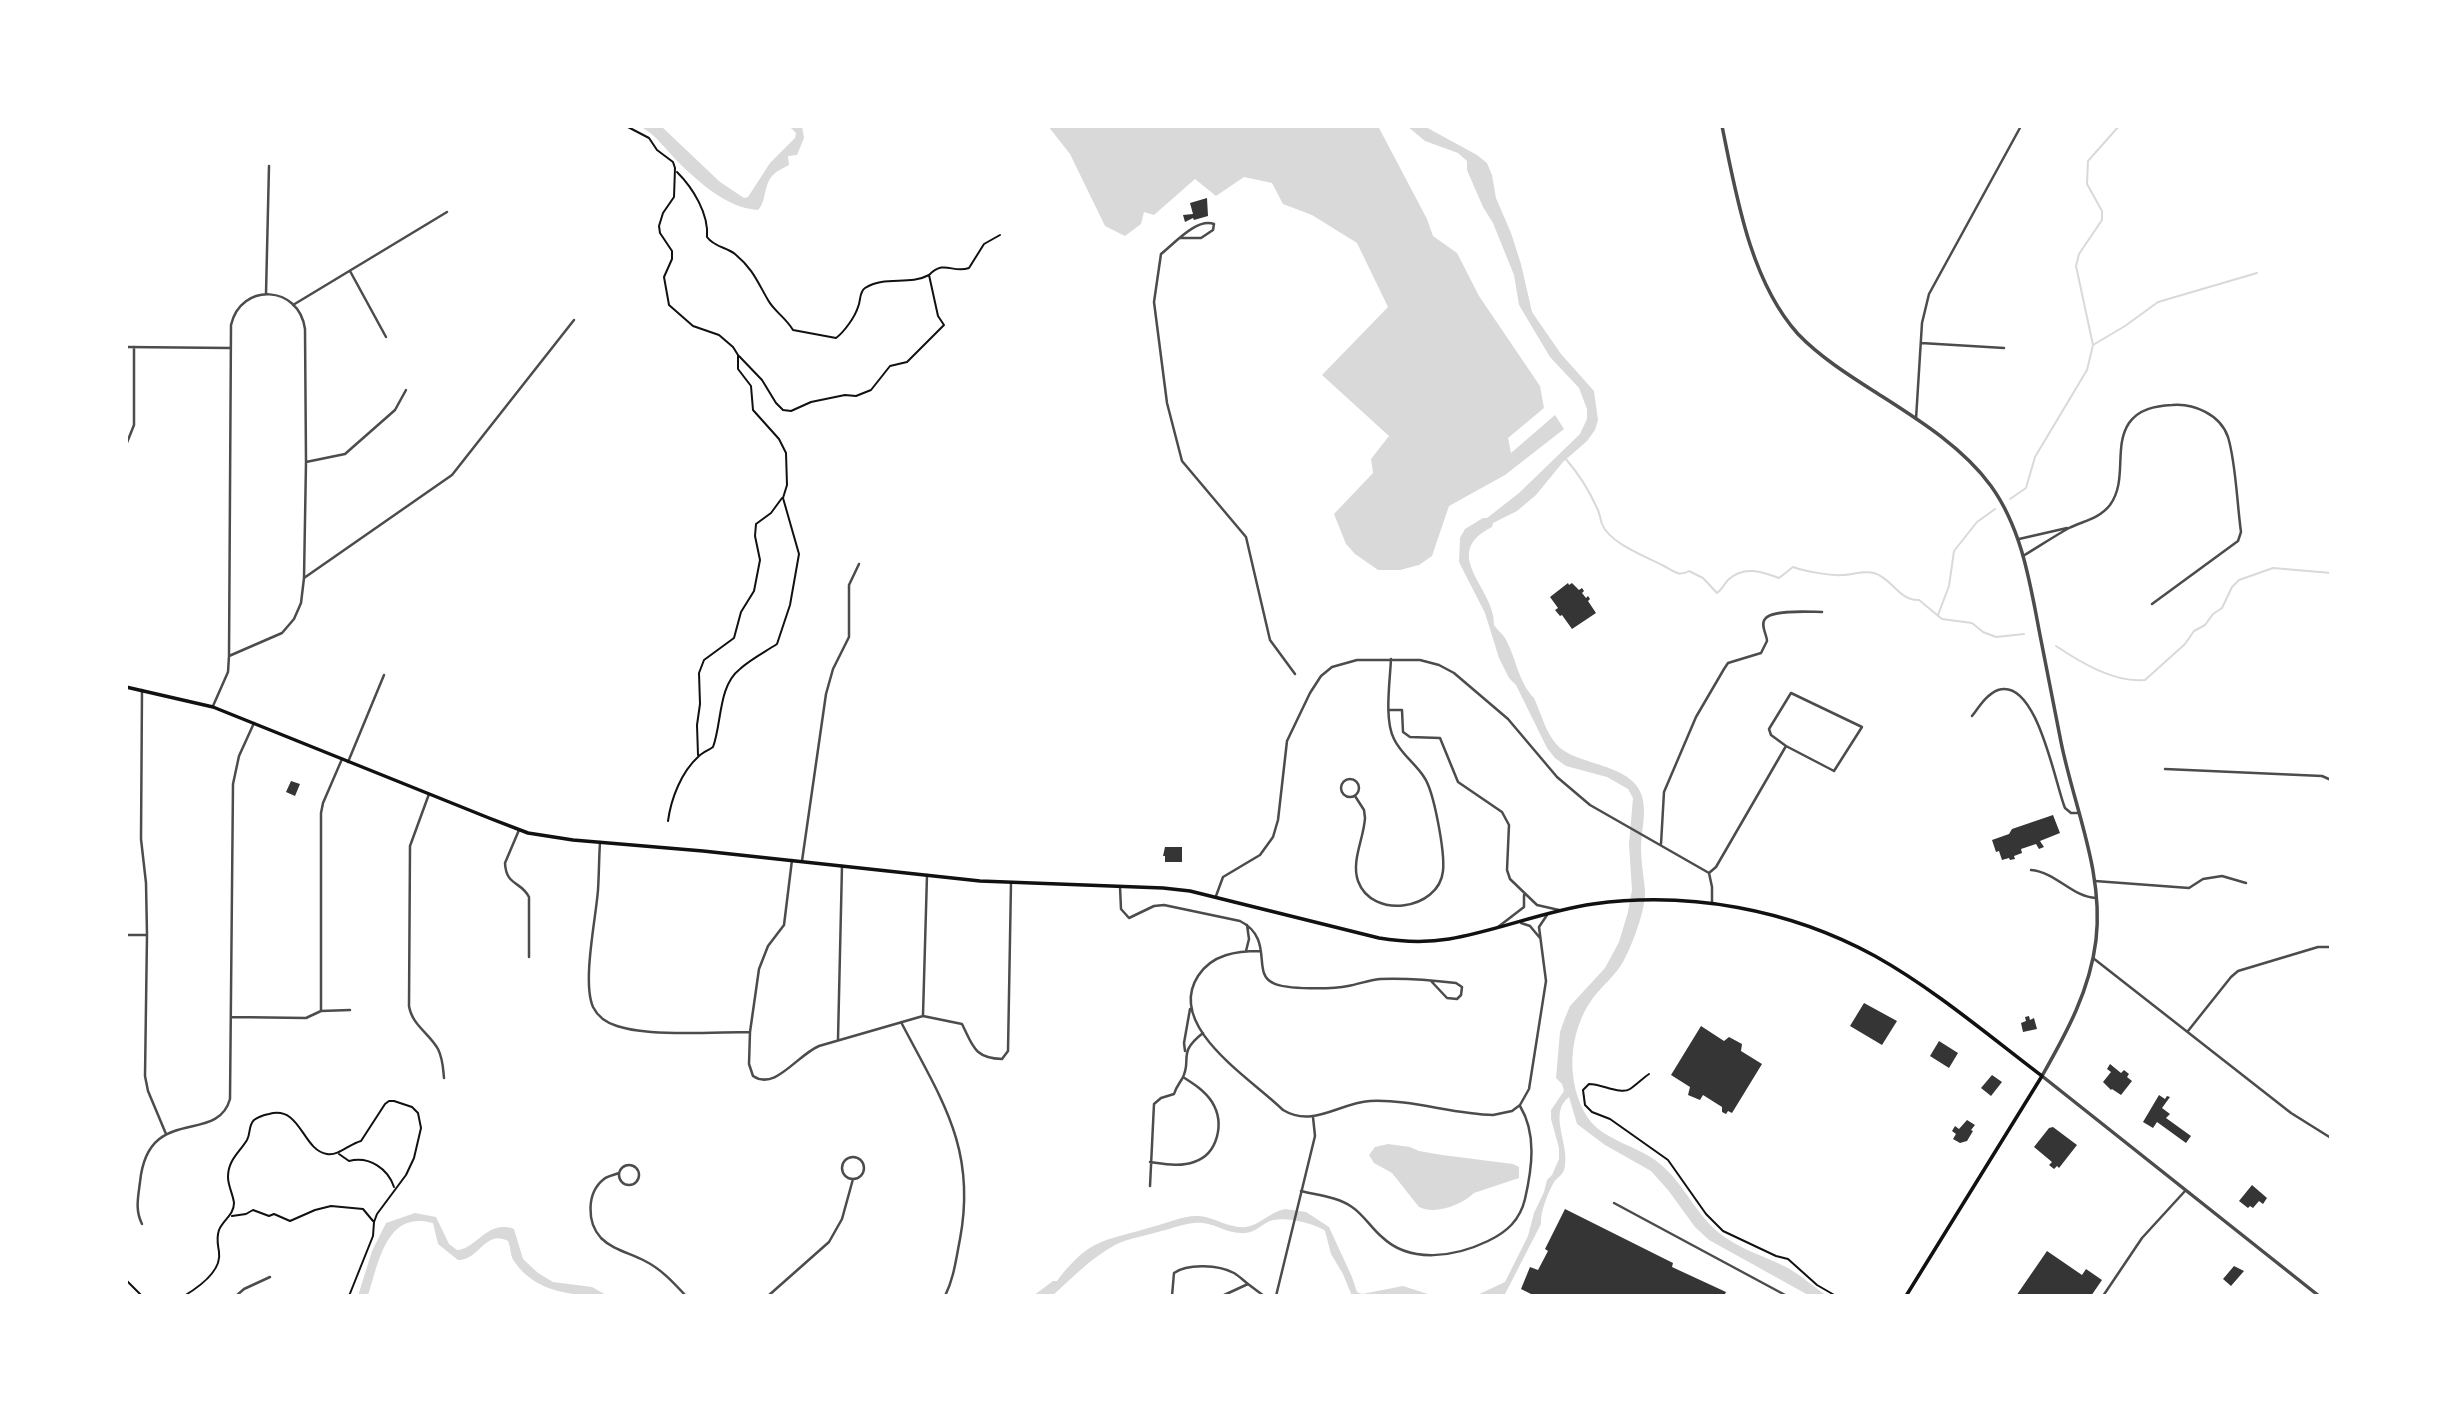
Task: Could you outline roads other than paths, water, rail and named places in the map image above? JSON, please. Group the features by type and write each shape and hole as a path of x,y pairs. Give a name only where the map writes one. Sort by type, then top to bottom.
{"main road":[{"path":"126,687 213,707 519,830 553,838 1011,883 1163,888 1216,896 1399,941 1439,941 1561,911 1615,901 1712,903 1762,912 1809,926 1874,955 1937,997 2042,1076 1906,1296"}],"street":[{"path":"1722,126 1746,230 1762,273 1781,312 1808,344 1943,439 1979,472 1999,498 2018,539 2062,745 2095,881 2096,898 2093,958 2077,1011 2042,1076 2319,1296"},
{"path":"1916,419 1924,308 1928,294 2021,126"},
{"path":"267,294 269,166"},
{"path":"293,305 447,212"},
{"path":"1180,238 1205,236 1213,230 1214,224 1210,222 1198,225 1180,238 1161,254 1154,302 1167,403 1182,461 1246,537 1270,639 1295,674"},
{"path":"350,271 386,337"},
{"path":"213,707 228,672 229,656 231,325 237,309 247,300 267,294 279,296 293,305 302,316 305,329 304,578 298,611 289,626 273,639 229,656"},
{"path":"304,578 452,474 574,320"},
{"path":"1921,343 2004,348"},
{"path":"126,347 230,348"},
{"path":"126,445 133,430 134,419 134,347"},
{"path":"306,462 345,454 395,410 406,390"},
{"path":"2023,556 2070,528 2098,516 2115,497 2120,481 2124,435 2132,420 2140,413 2153,407 2186,404 2200,408 2217,421 2228,437 2241,532 2238,541 2152,604"},
{"path":"2018,539 2070,528"},
{"path":"802,862 826,694 833,669 849,637 849,585 859,564"},
{"path":"1661,844 1664,792 1696,717 1724,668 1728,663 1761,653 1767,641 1763,623 1771,615 1822,612"},
{"path":"1355,796 1364,810 1365,818 1356,870 1361,887 1373,899 1391,906 1415,902 1431,894 1443,876 1444,863 1431,790 1426,779 1393,739 1389,725 1391,659"},
{"path":"1216,896 1223,877 1260,855 1273,837 1278,820 1287,741 1321,676 1332,667 1347,662 1391,659 1426,661 1454,673 1508,719 1557,777 1590,805 1709,873 1712,903"},
{"path":"348,761 384,676"},
{"path":"1972,716 1994,691 2010,689 2020,694 2045,740 2065,808 2071,813 2078,813"},
{"path":"142,690 141,839 146,883 147,936 145,1076 148,1091 166,1134"},
{"path":"1791,693 1862,727 1837,768 1830,771 1786,746 1772,737 1769,729 1791,693"},
{"path":"1389,710 1402,710 1403,732 1410,737 1440,737 1458,782 1502,812 1509,825 1507,870 1510,879 1537,905 1561,911"},
{"path":"142,1224 136,1213 143,1159 149,1148 166,1134 210,1121 228,1107 232,1077 233,779 239,756 254,723"},
{"path":"1709,873 1716,867 1786,746"},
{"path":"321,1011 322,808 342,759"},
{"path":"2165,769 2322,776 2331,779"},
{"path":"1353,779 1358,783 1359,792 1355,796 1344,795 1341,786 1345,781 1353,779"},
{"path":"429,794 409,850 408,996 412,1020 438,1050 444,1078"},
{"path":"519,830 505,869 510,880 529,897 529,957"},
{"path":"600,842 598,889 591,938 590,985 591,1001 597,1014 614,1026 639,1031 750,1032"},
{"path":"792,860 784,925 762,957 750,1032 750,1069 756,1078 764,1081 776,1078 809,1050 838,1039 923,1016 962,1024 976,1052 986,1058 1002,1059 1008,1051 1011,883"},
{"path":"838,1039 842,866"},
{"path":"2031,870 2050,874 2087,897 2096,898"},
{"path":"923,1016 927,875"},
{"path":"2095,881 2189,888 2203,879 2222,876 2246,883"},
{"path":"1120,886 1121,909 1129,918 1154,906 1164,905 1240,921 1247,925 1259,938 1264,973 1268,980 1280,985 1343,987 1375,980 1431,981 1456,983 1462,987 1461,995 1457,999 1447,998 1431,981"},
{"path":"1498,926 1524,907 1524,895"},
{"path":"1260,951 1228,954 1205,966 1193,984 1189,1000 1203,1034 1217,1052 1283,1110 1291,1115 1313,1118 1369,1101 1483,1115 1512,1111 1520,1105 1528,1088 1544,1002 1545,960 1539,927 1549,914"},
{"path":"1517,922 1530,926 1540,937"},
{"path":"1245,951 1249,939 1247,925"},
{"path":"126,935 147,936"},
{"path":"2188,1031 2238,971 2318,947 2331,947"},
{"path":"2093,958 2291,1114 2331,1138"},
{"path":"1150,1186 1154,1104 1161,1098 1174,1094 1184,1077 1184,1042 1191,1006"},
{"path":"232,1017 306,1018 321,1011 350,1010"},
{"path":"901,1022 947,1111 964,1172 963,1219 954,1273 945,1296"},
{"path":"1186,1056 1191,1042 1203,1034"},
{"path":"1150,1162 1176,1165 1195,1162 1211,1150 1217,1137 1218,1119 1213,1104 1200,1089 1184,1077"},
{"path":"1301,1191 1350,1206 1381,1237 1407,1252 1440,1255 1476,1247 1504,1232 1514,1223 1524,1203 1530,1173 1531,1143 1528,1119 1520,1105"},
{"path":"1276,1296 1315,1136 1313,1118"},
{"path":"855,1157 861,1160 864,1167 860,1176 853,1179 846,1176 842,1167 847,1158 855,1157"},
{"path":"619,1173 620,1180 628,1185 635,1183 638,1177 636,1168 631,1165 605,1178 593,1194 591,1217 596,1231 612,1247 663,1272 686,1296"},
{"path":"771,1295 829,1242 842,1219 853,1179"},
{"path":"2103,1296 2142,1238 2186,1190"},
{"path":"1614,1203 1787,1296"},
{"path":"1172,1296 1173,1276 1176,1271 1205,1267 1228,1271 1264,1296"},
{"path":"236,1296 244,1289 270,1278"},
{"path":"1222,1296 1248,1284"}],"waterway":[{"path":"2010,499 2026,488 2035,457 2087,370 2093,345 2076,266 2079,254 2102,220 2102,211 2087,184 2088,161 2119,126"},
{"path":"2093,345 2158,302 2257,273"},
{"path":"1565,458 1587,488 1602,524 1613,538 1673,571 1689,571 1703,578 1717,593 1734,575 1747,571 1779,578 1793,567 1832,575 1870,572 1886,579 1906,597 1919,600 1942,619 1972,623 1983,632 1996,637 2024,634"},
{"path":"1938,615 1949,586 1954,551 1977,522 1995,509"},
{"path":"2056,646 2110,675 2145,680 2185,644 2194,631 2205,625 2213,614 2222,608 2232,587 2239,580 2273,568 2331,573"}]}
